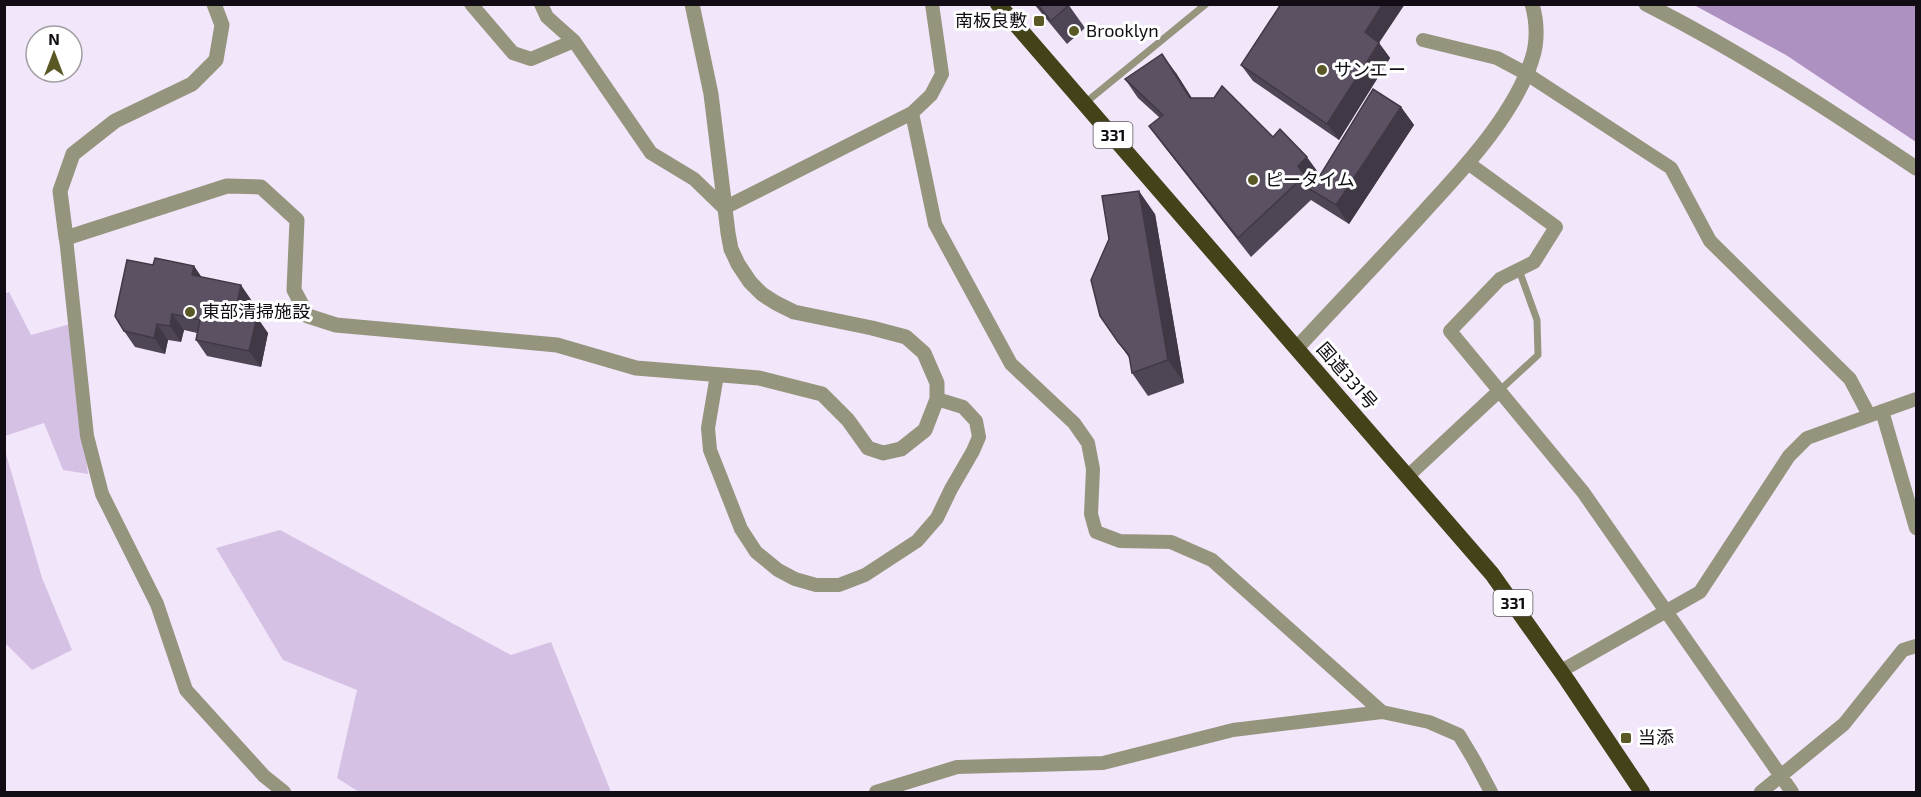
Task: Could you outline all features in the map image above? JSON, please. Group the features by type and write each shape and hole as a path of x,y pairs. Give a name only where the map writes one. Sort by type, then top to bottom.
{"highway":[{"name":"国道331号","path":"998,4 1492,574 1561,671 1642,792"}],"street":[{"path":"214,4 222,25 216,60 192,84 115,121 73,154 60,191 87,436 102,494 157,604 186,690 264,776 284,792"},
{"path":"471,4 513,52 531,59 574,41"},
{"path":"541,4 547,17 574,41 651,153 694,179 724,208"},
{"path":"66,238 227,186 261,187 297,220 294,290 308,316 336,325 557,345 636,368 759,378 822,394 849,420 868,448 883,453 902,449 925,430 937,399 937,383 924,353 906,338 872,328 794,312 762,294 750,282 738,264 731,249 711,94 692,4"},
{"path":"724,208 912,113 931,95 942,74 932,4"},
{"path":"1297,348 1468,163 1497,124 1527,74 1533,56 1536,31 1532,4"},
{"path":"1646,4 1721,44 1818,102 1917,168"},
{"path":"1423,40 1497,58 1527,74 1671,168 1710,241 1850,379 1876,413 1917,528"},
{"path":"912,113 935,224 1011,364 1074,423 1088,443 1093,469 1091,514 1096,532 1120,542 1171,542 1212,560 1382,712"},
{"path":"1468,163 1556,227 1534,262 1500,279 1450,331 1583,492 1792,792"},
{"path":"717,375 708,428 710,450 741,529 756,552 778,570 795,579 816,585 839,585 865,575 917,542 937,518 979,437 976,421 963,407 937,399"},
{"path":"1408,476 1499,390"},
{"path":"1561,671 1700,592 1789,456 1808,438 1917,399"},
{"path":"1761,792 1844,724 1903,650 1917,646"},
{"path":"876,792 957,767 1102,763 1233,730 1382,712 1429,722 1459,735 1491,792"}],"lane":[{"path":"1085,103 1206,4"},
{"path":"1499,390 1538,355 1537,320 1519,269"}],"shaded area":[{"path":"1694,5 1916,5 1916,142 1786,55"},
{"path":"9,292 31,335 70,324 88,474 63,470 44,423 5,436 4,294"},
{"path":"4,447 42,578 72,650 32,670 5,643"},
{"path":"280,530 511,655 551,642 611,792 359,792 337,778 357,690 283,660 216,548"}],"building":[{"path":"1037,4 1068,4 1069,5 1051,21"},
{"name":"サンエー","path":"1281,4 1383,4 1365,32 1379,43 1327,124 1241,65"},
{"path":"1162,54 1190,98 1214,98 1222,86 1273,137 1280,129 1307,157 1298,166 1313,187 1373,89 1401,107 1336,205 1298,182 1238,238 1149,126 1163,115 1125,79"},
{"path":"1139,191 1168,360 1132,373 1129,355 1100,316 1091,280 1109,239 1102,196"},
{"name":"東部清掃施設","path":"155,258 194,266 192,275 241,285 235,312 257,317 249,351 196,340 200,320 172,314 170,326 157,324 154,338 124,331 115,316 127,260 153,265"}],"place":[{"name":"南板良敷","path":"1039,21"},
{"name":"Brooklyn","path":"1074,31"},
{"name":"サンエー","path":"1322,70"},
{"name":"ピータイム","path":"1253,180"},
{"name":"東部清掃施設","path":"190,312"},
{"name":"当添","path":"1626,738"}]}
